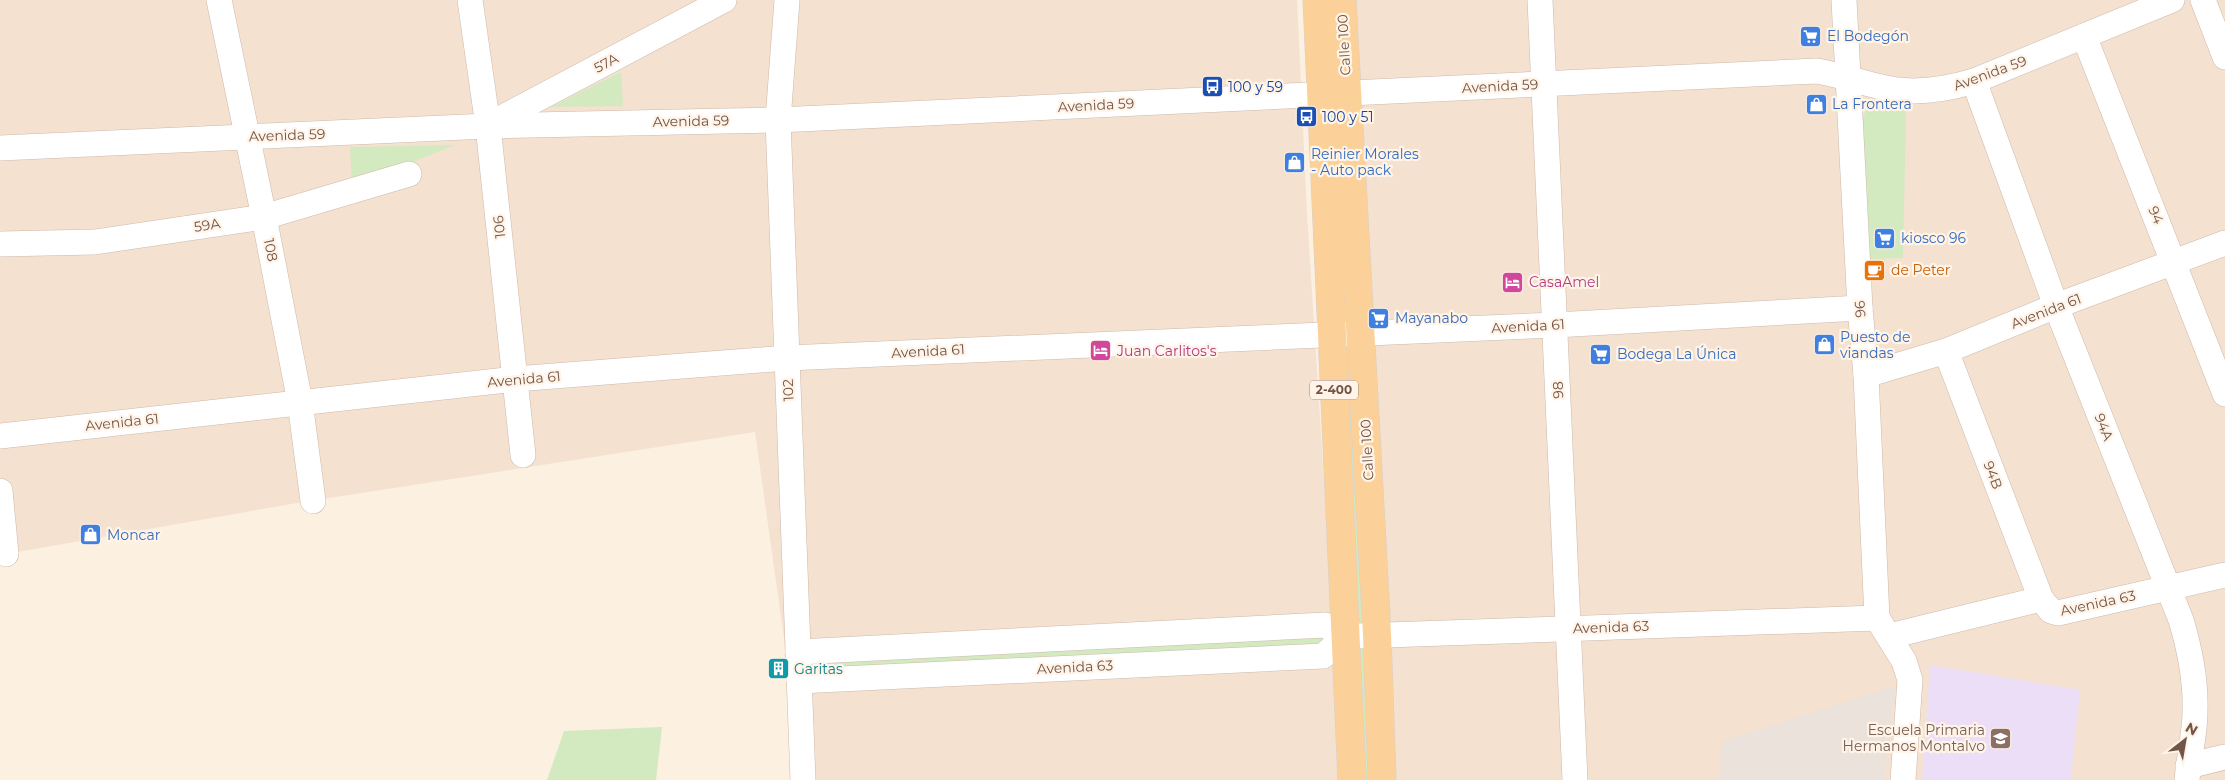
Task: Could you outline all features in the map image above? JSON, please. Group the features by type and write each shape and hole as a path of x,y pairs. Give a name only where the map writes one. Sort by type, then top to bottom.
{"main road":[{"name":"Calle 100","path":"1317,0 1334,93 1361,334 1377,634 1382,780"},
{"name":"Calle 100","path":"1342,0 1334,93 1331,334 1352,780"}],"street":[{"name":"108","path":"219,0 300,402 313,501"},
{"name":"106","path":"470,0 488,126 523,455"},
{"name":"57A","path":"488,126 724,0"},
{"name":"102","path":"787,0 778,120 803,780"},
{"name":"98","path":"1540,0 1575,780"},
{"name":"96","path":"1844,0 1860,308 1883,627"},
{"name":"Avenida 59","path":"0,148 488,126 778,120 1817,71 1848,77 1883,88 1919,91 1950,88 1974,81 2172,0"},
{"path":"2203,0 2225,57"},
{"name":"94","path":"2084,36 2225,394"},
{"name":"94A","path":"1974,81 2056,306 2168,588 2190,650 2195,678 2196,712 2188,773"},
{"name":"59A","path":"0,244 95,242 264,217 409,174"},
{"name":"Avenida 61","path":"1866,375 1946,351 2056,306 2175,264 2225,243"},
{"name":"Avenida 61","path":"0,436 515,379 787,358 1555,325 1860,308"},
{"name":"94B","path":"1946,351 2041,599"},
{"path":"0,491 6,554"},
{"name":"Avenida 63","path":"799,681 1323,656 1345,637 1377,634 1567,628 1883,627 2041,599 2051,611 2058,613 2225,575"},
{"path":"798,652 1325,625 1345,637"},
{"path":"1883,627 1904,660 1910,680 1903,780"},
{"path":"2188,773 2225,757"}],"shaded area":[{"path":"0,0 1297,0 1307,214 1343,780 791,780 784,638 755,432 297,503 0,555"},
{"path":"1342,0 2225,0 2225,780 1391,780"},
{"name":"Escuela Primaria Hermanos Montalvo","path":"1930,665 2080,690 2071,780 1922,780"},
{"path":"1895,686 1884,780 1719,780 1722,741"}],"green space":[{"path":"621,72 623,106 551,107"},
{"path":"1871,104 1906,109 1903,258 1868,259 1862,118"},
{"path":"455,145 352,186 350,147"},
{"path":"1348,341 1365,629 1358,630 1342,342"},
{"path":"1324,631 1335,639 1322,650 805,675 804,657"},
{"path":"1359,643 1364,643 1371,780 1363,780"},
{"path":"662,727 656,780 547,780 564,731"}],"place":[{"name":"El Bodegón","path":"1811,36"},
{"name":"100 y 59","path":"1212,87"},
{"name":"La Frontera","path":"1816,104"},
{"name":"100 y 51","path":"1306,117"},
{"name":"Reinier Morales - Auto pack","path":"1295,162"},
{"name":"kiosco 96","path":"1885,238"},
{"name":"de Peter","path":"1875,270"},
{"name":"CasaAmel","path":"1513,282"},
{"name":"Mayanabo","path":"1379,318"},
{"name":"Puesto de viandas","path":"1824,345"},
{"name":"Juan Carlitos's","path":"1101,351"},
{"name":"Bodega La Única","path":"1601,354"},
{"name":"Moncar","path":"91,535"},
{"name":"Garitas","path":"778,669"},
{"name":"Escuela Primaria Hermanos Montalvo","path":"2001,738"}]}
